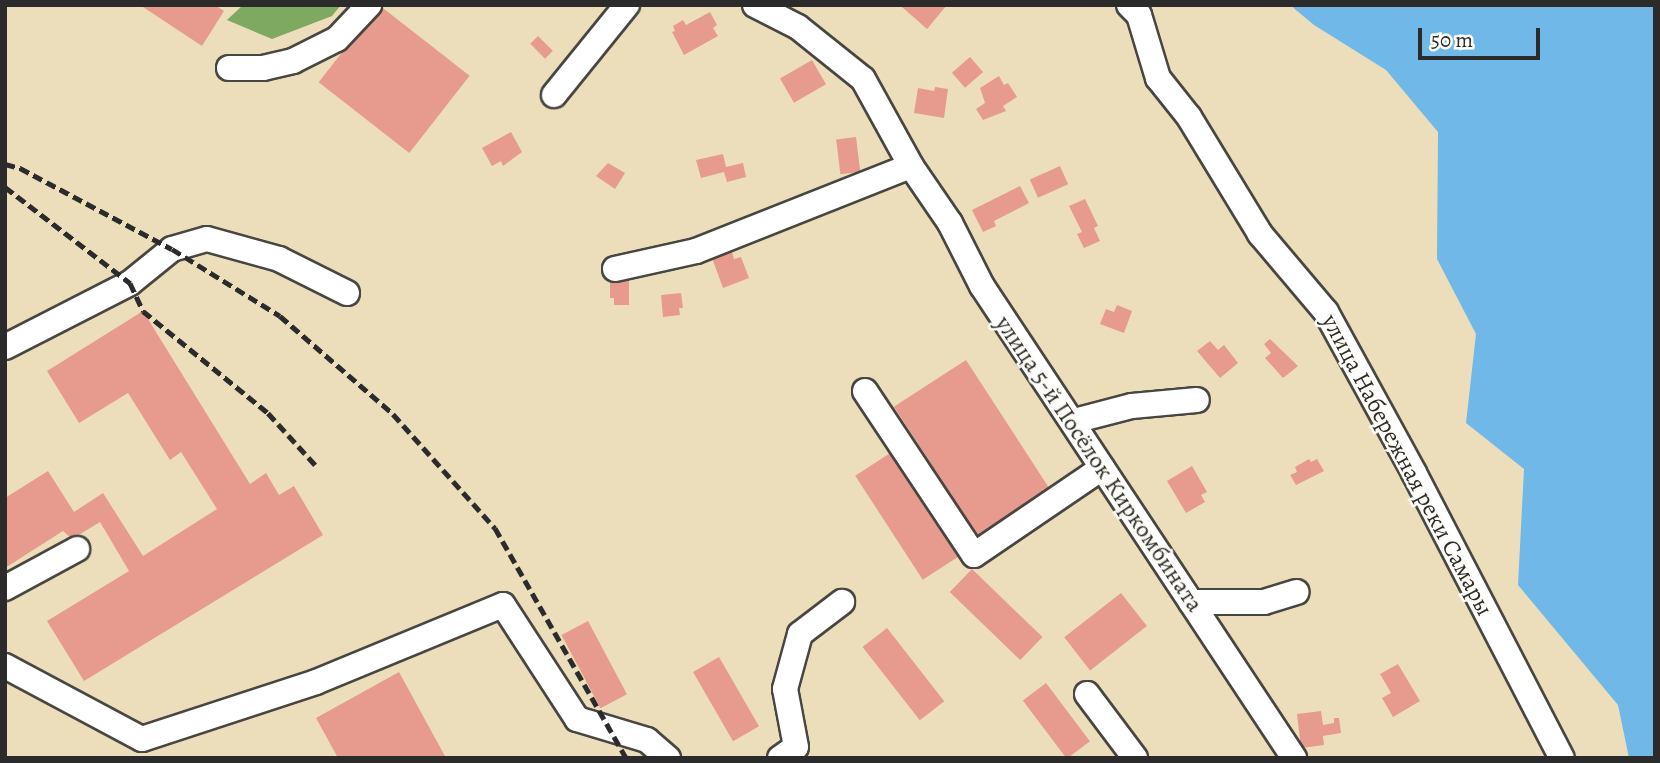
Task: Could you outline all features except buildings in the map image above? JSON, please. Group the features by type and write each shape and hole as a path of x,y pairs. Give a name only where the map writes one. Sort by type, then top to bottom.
{"street":[{"path":"229,68 263,68 293,61 338,38 369,5"},
{"path":"554,95 626,5"},
{"name":"улица 5-й Посёлок Киркомбината","path":"755,5 790,10 863,79 911,166 950,223 982,286 1022,349 1074,421 1102,468 1294,758"},
{"name":"улица Набережная реки Самары","path":"1129,5 1139,15 1158,78 1189,117 1260,234 1326,312 1414,473 1562,758"},
{"path":"615,269 696,251 911,166"},
{"path":"5,347 130,283 172,249 207,239 279,259 346,293"},
{"path":"865,391 974,555 1102,468"},
{"path":"1074,421 1132,406 1197,400"},
{"path":"5,588 77,549"},
{"path":"1191,603 1264,602 1297,592"},
{"path":"780,758 796,747 785,690 800,634 842,602"},
{"path":"5,666 142,739 316,682 503,605 577,719 647,740 668,758"},
{"path":"1087,694 1135,758"}],"green space":[{"path":"243,5 341,5 332,16 272,39 227,20"}],"water":[{"path":"1290,5 1655,5 1655,758 1629,758 1618,705 1518,585 1524,469 1466,423 1476,334 1437,259 1438,132 1386,70 1314,25"}],"railway":[{"path":"5,164 20,168 172,249 280,316 393,414 495,528 626,758"},
{"path":"5,187 130,283 143,311 268,413 318,468"}]}
